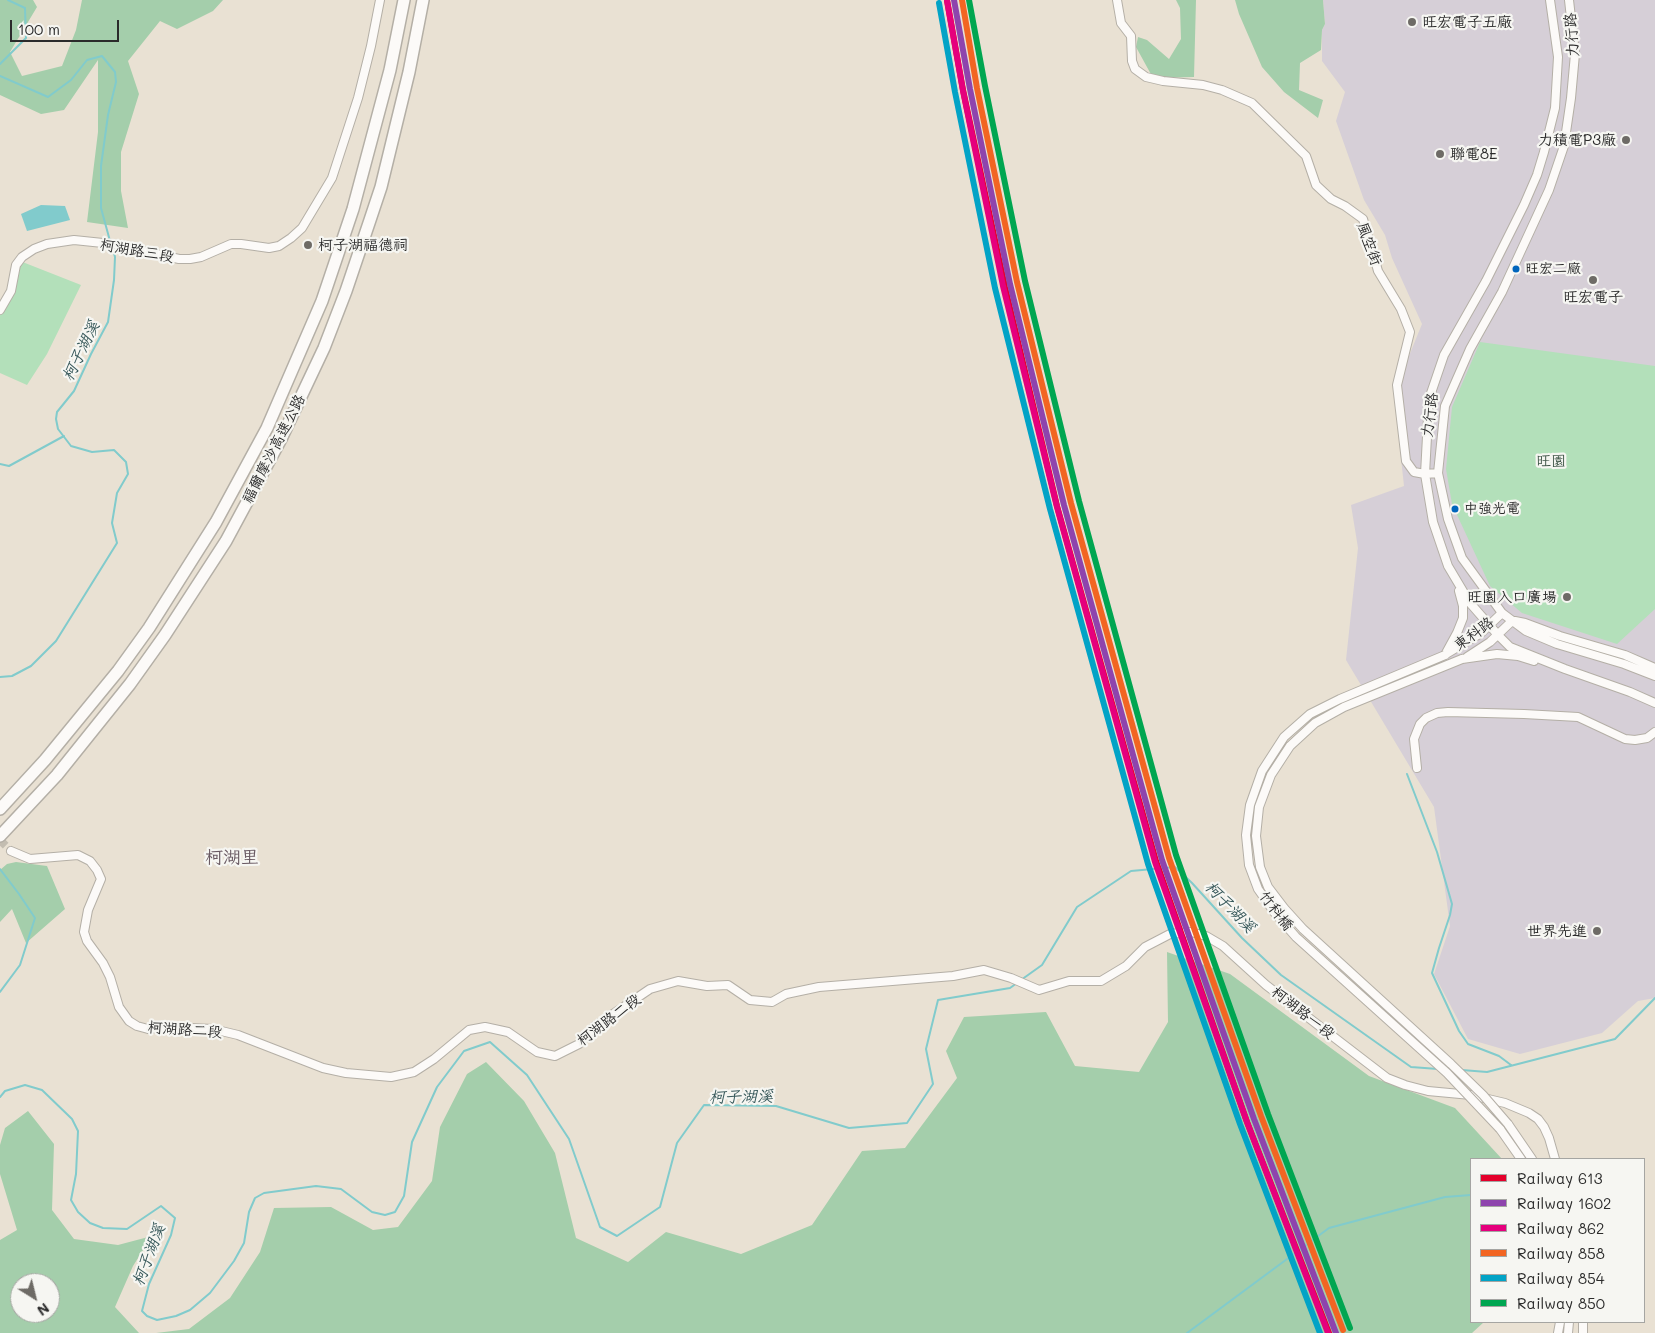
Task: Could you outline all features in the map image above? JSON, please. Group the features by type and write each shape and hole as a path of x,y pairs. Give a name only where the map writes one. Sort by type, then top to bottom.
{"highway":[{"name":"福爾摩沙高速公路","path":"0,809 45,760 118,671 149,628 216,522 267,428 322,301 353,208 390,70 404,0"},
{"name":"福爾摩沙高速公路","path":"0,836 57,774 124,692 165,636 226,541 281,439 324,348 346,291 381,187 407,82 423,0"}],"street":[{"name":"柯湖路三段","path":"0,310 10,291 16,265 22,256 34,249 58,241 74,240 122,245 179,259 190,259 202,257 236,243 261,247 280,246 297,233 317,205 332,178 358,98 380,0"},
{"name":"風空街","path":"1117,0 1122,22 1131,36 1132,61 1135,69 1146,77 1163,81 1203,85 1222,90 1252,103 1306,156 1316,185 1331,199 1363,219 1378,271 1401,309 1410,332 1397,385 1406,461 1414,472 1425,474"},
{"name":"力行路","path":"1550,0 1558,57 1555,108 1544,152 1524,206 1490,273 1444,355 1429,399 1425,474 1433,522 1448,566 1470,603 1510,647 1565,669 1587,675 1655,703"},
{"name":"力行路","path":"1569,0 1575,54 1564,146 1549,190 1502,292 1470,349 1445,406 1438,473 1448,519 1462,558 1502,613 1526,631 1557,644 1624,664 1655,676"},
{"path":"1425,474 1438,473"},
{"path":"1445,655 1458,633 1463,618 1461,595 1455,580"},
{"name":"東科路","path":"1445,655 1481,633 1502,613"},
{"name":"力行路","path":"1512,621 1525,622 1560,636 1625,655 1655,668"},
{"name":"東科路","path":"1462,659 1498,635 1512,621"},
{"path":"1462,659 1497,654 1518,656 1565,669"},
{"name":"竹科橋","path":"1445,655 1340,699 1310,714 1284,738 1262,771 1250,805 1246,835 1249,865 1258,889 1274,912 1296,937 1447,1073 1500,1129 1520,1158"},
{"name":"竹科橋","path":"1462,659 1344,707 1315,723 1290,746 1272,775 1259,807 1256,836 1260,867 1268,887 1303,930 1476,1089 1508,1124 1531,1158"},
{"path":"1417,768 1414,739 1420,724 1426,718 1437,713 1578,717 1625,739 1635,740 1647,738 1655,732"},
{"name":"柯湖路二段","path":"10,851 30,859 78,855 90,861 97,870 101,879 88,910 84,932 87,941 104,963 119,1007 129,1021 137,1026 148,1029 169,1027 213,1029 238,1035 323,1068 346,1073 390,1077 414,1072 434,1059 469,1030 485,1027 508,1032 537,1052 555,1056 579,1044 594,1027 650,989 678,981 706,986 728,985 750,1000 772,1002 786,994 819,986 953,976 984,970 1039,990"},
{"name":"柯湖路一段","path":"1039,990 1069,980 1101,981 1126,966 1146,947 1170,934 1191,932 1206,936 1223,946 1266,985 1387,1078 1428,1091 1471,1095 1505,1103 1529,1113 1538,1119 1544,1127 1555,1158"}],"shaded area":[{"path":"1323,0 1655,0 1655,998 1638,1001 1602,1033 1520,1054 1468,1039 1434,974 1450,926 1434,807 1346,660 1358,548 1351,505 1404,486 1394,393 1422,324 1392,258 1385,235 1364,200 1336,121 1345,92 1322,61 1322,30 1325,24"}],"green space":[{"path":"0,0 33,0 37,7 10,52 22,76 62,66 76,30 82,0 223,0 213,11 177,29 160,21 128,61 139,94 121,152 121,191 128,228 87,222 98,132 98,60 64,110 41,114 0,95"},
{"path":"1176,0 1196,0 1194,77 1153,78 1136,47 1138,37 1147,40 1169,59 1181,39 1180,8"},
{"path":"1235,0 1323,0 1325,24 1322,30 1321,50 1300,63 1299,90 1323,100 1318,118 1284,92 1262,67 1239,14"},
{"path":"20,261 81,285 47,354 27,385 0,373 0,312 9,301 17,283"},
{"name":"旺園","path":"1480,342 1655,366 1655,609 1617,644 1522,613 1490,586 1452,504 1446,469 1452,407"},
{"path":"16,862 47,866 65,909 26,943 12,909 0,922 0,870 7,864"},
{"path":"1167,952 1230,974 1369,1076 1455,1108 1501,1158 1470,1158 1470,1323 1483,1323 1472,1333 156,1333 189,1329 230,1298 260,1252 274,1208 331,1207 373,1230 398,1227 432,1181 440,1127 467,1074 486,1062 524,1101 555,1153 576,1238 628,1262 666,1232 741,1254 812,1225 862,1151 905,1148 957,1078 946,1051 964,1017 1046,1012 1075,1066 1139,1072 1168,1022"},
{"path":"28,1111 54,1144 52,1210 74,1239 118,1245 152,1236 133,1266 115,1307 139,1333 0,1333 0,1240 17,1230 0,1174 0,1145 5,1128"}],"water":[{"path":"41,205 65,206 70,220 27,231 21,214"}],"waterway":[{"name":"柯子湖溪","path":"0,64 26,38 25,8 8,0"},
{"name":"柯子湖溪","path":"0,76 48,97 71,80 87,60 102,56 115,72 116,82 108,115 101,166 101,208 110,241"},
{"name":"柯子湖溪","path":"0,677 12,676 31,666 56,641 117,543 112,523 117,493 128,474 126,462 114,450 92,452 71,446 58,429 56,419 57,412 74,391 108,322 114,280 115,257 112,245"},
{"path":"0,464 9,466 64,436"},
{"path":"1407,774 1437,852 1452,904 1432,973 1459,1031 1468,1044 1499,1056 1511,1065"},
{"name":"柯子湖溪","path":"1021,980 1042,965 1077,907 1131,871 1175,867 1242,938 1281,975 1411,1067 1438,1069"},
{"name":"柯子湖溪","path":"0,869 35,918 20,965 0,992"},
{"name":"柯子湖溪","path":"0,1097 5,1091 25,1085 42,1090 72,1119 78,1131 76,1174 71,1200 78,1212 90,1223 103,1228 127,1229 161,1206 175,1218 171,1235 149,1284 142,1311 147,1316 157,1320 176,1316 190,1310 210,1293 234,1261 244,1243 249,1212 255,1198 264,1193 316,1186 341,1189 372,1212 385,1215 395,1212 404,1196 412,1142 437,1087 464,1051 490,1042 527,1075 569,1139 600,1227 617,1236 660,1207 677,1143 704,1105 776,1106 849,1128 907,1123 933,1084 926,1049 938,1000 1010,988 1017,983"},
{"name":"柯子湖溪","path":"1462,1070 1487,1072 1615,1039 1655,998"},
{"path":"1187,1333 1329,1228 1445,1197 1470,1195"}],"tunnel":[{"path":"0,840 11,851"}],"rail line":[{"name":"613","path":"947,0 963,90 1005,287 1057,506 1156,861 1247,1122 1329,1333"},
{"name":"1602","path":"954,0 970,89 1010,284 1064,505 1162,860 1254,1119 1336,1333"},
{"name":"858","path":"962,0 977,88 1017,282 1071,503 1169,858 1261,1116 1343,1330"},
{"name":"850","path":"969,0 1025,281 1079,501 1176,855 1268,1114 1350,1328"},
{"name":"862","path":"947,1 963,91 1003,286 1057,507 1155,862 1247,1122 1328,1333"},
{"name":"854","path":"939,3 995,288 1050,509 1148,864 1240,1124 1320,1333"}],"place":[{"name":"旺宏電子五廠","path":"1412,22"},
{"name":"力積電P3廠","path":"1626,140"},
{"name":"聯電8E","path":"1440,154"},
{"name":"柯子湖福德祠","path":"308,245"},
{"name":"旺宏二廠","path":"1516,269"},
{"name":"旺宏電子","path":"1593,280"},
{"name":"中強光電","path":"1455,509"},
{"name":"旺園入口廣場","path":"1567,597"},
{"name":"世界先進","path":"1597,931"}],"district":[{"name":"柯湖里","path":"232,857"}]}
